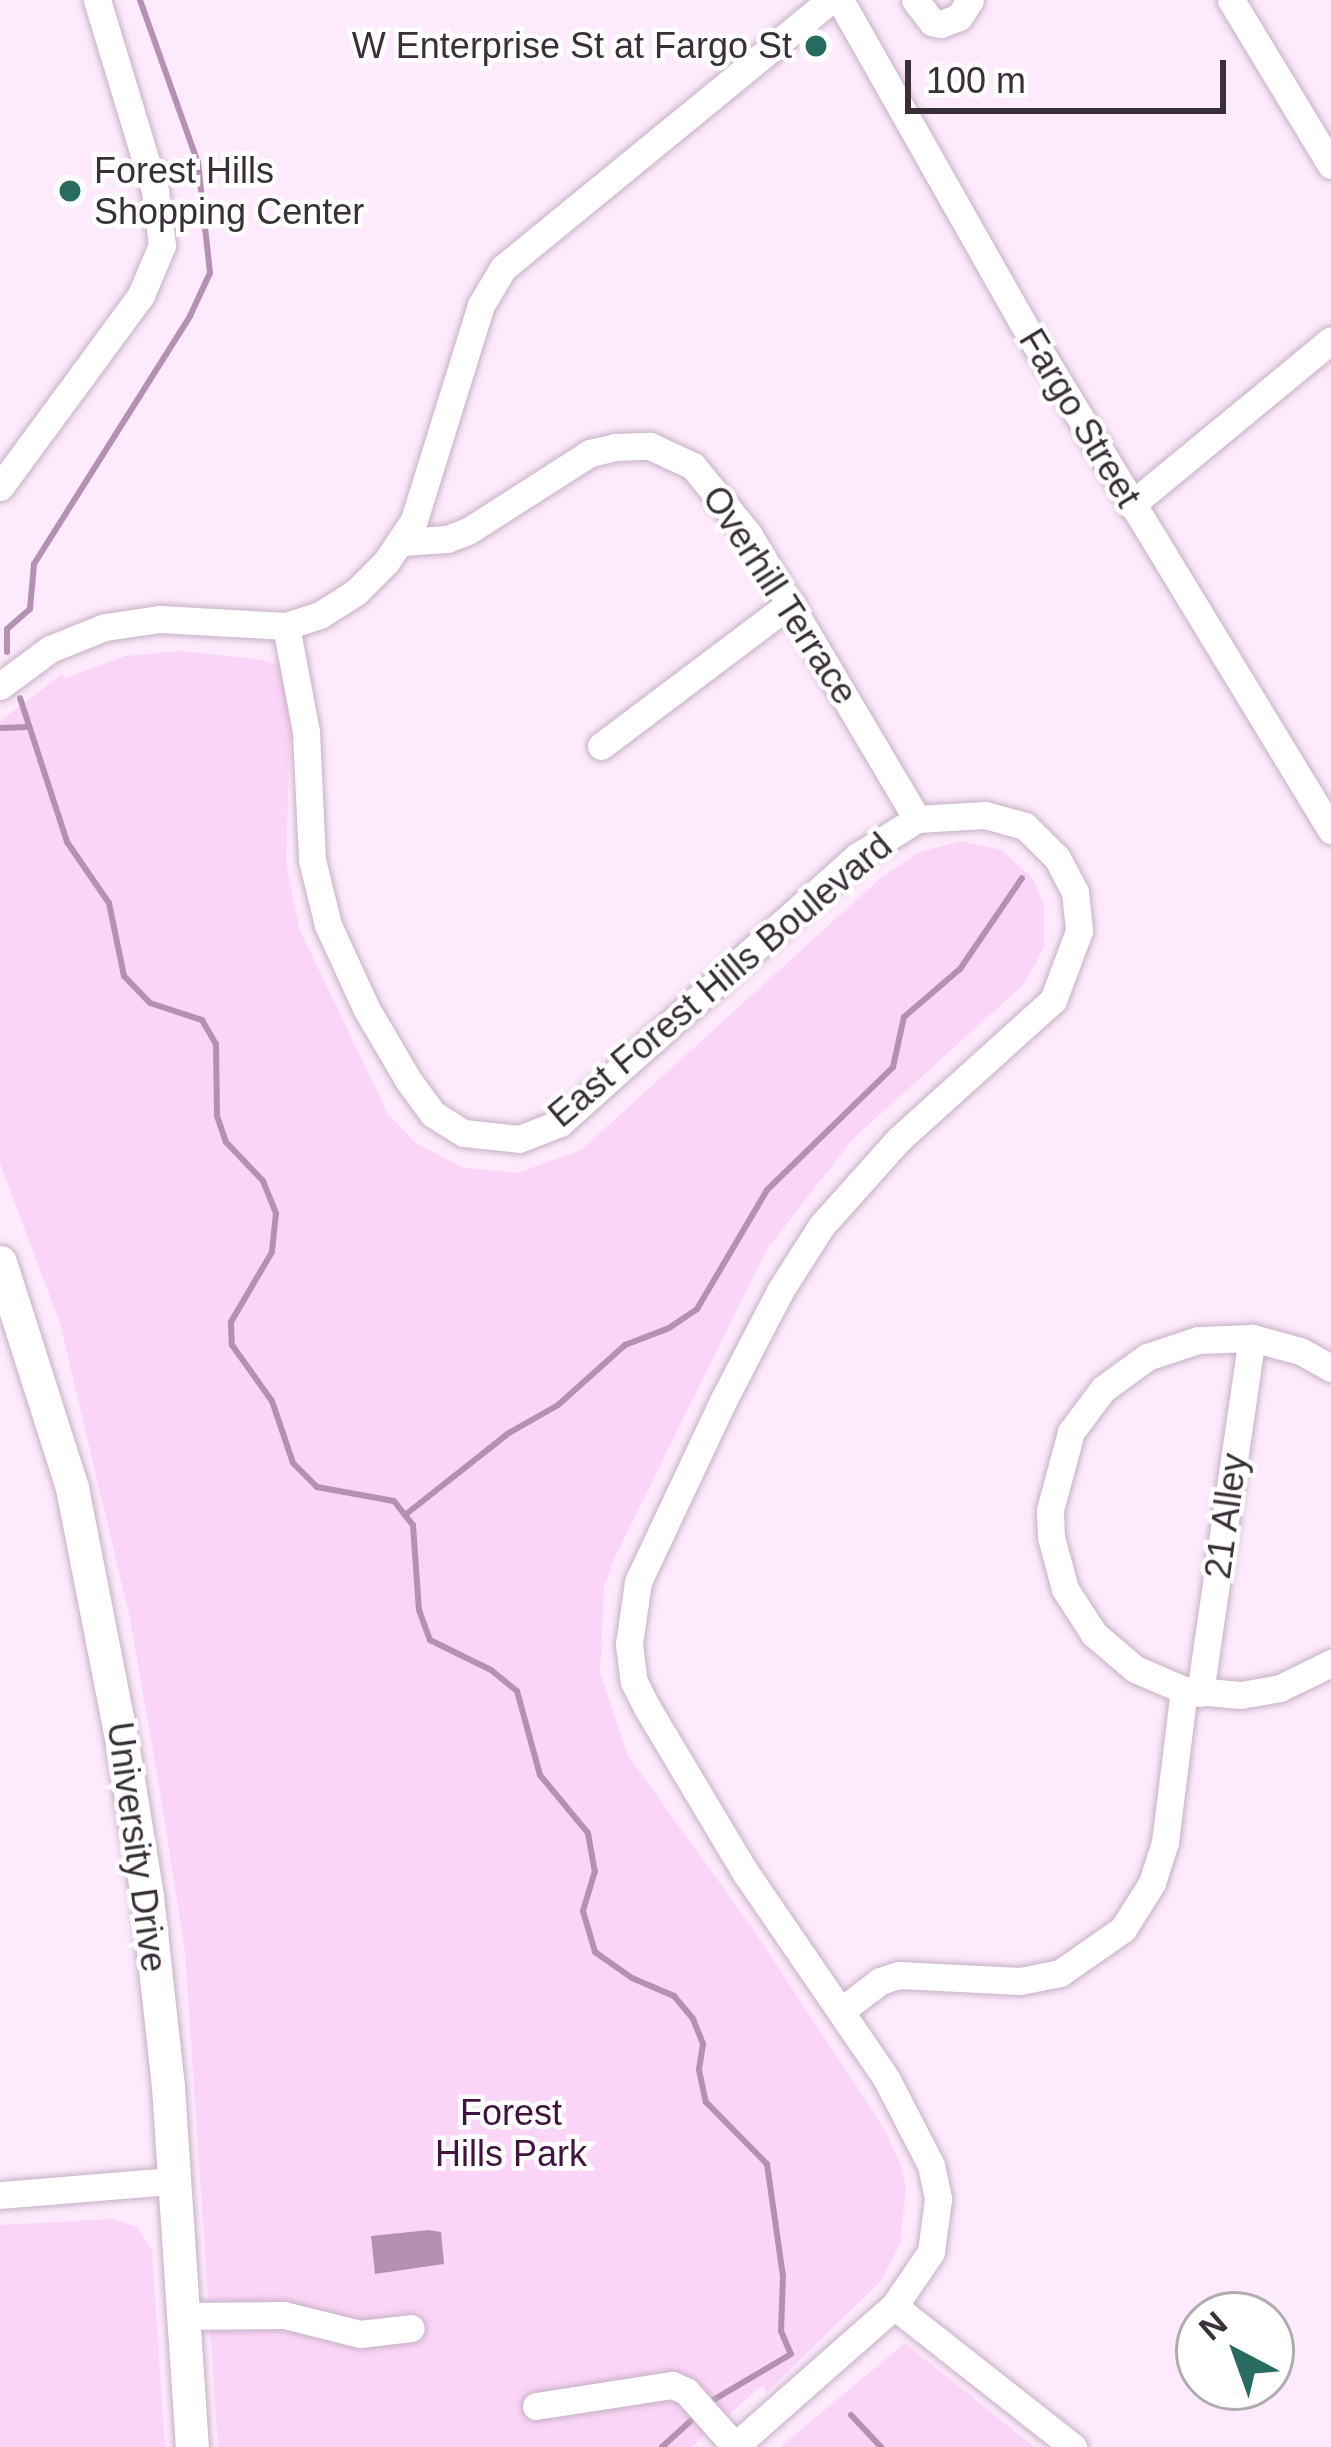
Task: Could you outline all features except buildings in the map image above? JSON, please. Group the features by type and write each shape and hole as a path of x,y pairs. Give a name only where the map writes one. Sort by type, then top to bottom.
{"main road":[{"name":"University Drive","path":"0,1262 45,1391 93,1579 147,1896 192,2447"}],"street":[{"path":"0,487 141,296 162,245 155,191 97,0"},
{"path":"0,686 50,649 105,627 160,619 286,626 340,604 402,542 429,481 481,305 503,268 836,0"},
{"name":"Fargo Street","path":"836,0 1131,505 1331,830"},
{"path":"915,0 932,22 941,24 959,17 970,0"},
{"path":"1232,0 1331,165"},
{"path":"1131,505 1331,340"},
{"name":"Overhill Terrace","path":"402,542 447,539 468,531 590,453 650,446 693,466 716,490 791,603 917,819"},
{"path":"601,746 791,603"},
{"name":"East Forest Hills Boulevard","path":"286,626 306,732 312,860 328,925 366,1008 408,1081 433,1114 464,1133 519,1139 560,1123 858,856 917,819 934,814 1007,818 1042,838 1075,892 1079,911 1068,973 1035,1021 854,1185 798,1259 645,1561 629,1644 634,1682 742,1869 842,2010 912,2123 932,2165 938,2199 931,2252 894,2306 735,2447"},
{"path":"1331,1368 1300,1351 1252,1338 1198,1340 1124,1372 1086,1409 1053,1483 1051,1537 1065,1589 1113,1653 1192,1692 1261,1693 1331,1664"},
{"name":"21 Alley","path":"842,2010 864,1991 899,1975 1020,1982 1060,1973 1123,1929 1153,1883 1165,1842 1252,1338"},
{"path":"0,2194 172,2181"},
{"path":"894,2306 1073,2447"},
{"path":"182,2316 284,2315 360,2334 411,2328"},
{"path":"536,2406 653,2385 686,2391 735,2447"}],"green space":[{"name":"Forest Hills Park","path":"181,651 263,660 277,664 284,676 290,733 286,861 299,928 388,1114 416,1143 464,1168 517,1173 581,1150 882,877 920,852 961,841 1002,850 1033,879 1044,906 1044,947 1024,984 853,1139 767,1249 604,1588 600,1673 627,1754 753,1929 882,2125 900,2162 906,2189 900,2244 881,2281 766,2393 763,2385 691,2447 218,2447 185,1952 159,1785 130,1619 60,1323 0,1163 0,721 61,675 66,678 125,656"},
{"path":"112,2219 137,2227 152,2250 165,2447 0,2447 0,2225"},
{"path":"905,2343 1034,2447 780,2447"}],"shaded area":[{"path":"441,2232 444,2264 375,2274 371,2236"}],"waterway":[{"path":"7,652 7,629 30,609 34,564 190,316 210,273 198,163 140,0"},
{"path":"20,698 67,842 109,903 124,976 150,1003 202,1020 216,1044 217,1116 226,1142 263,1181 276,1213 272,1252 231,1322 232,1345 272,1401 293,1463 317,1487 394,1501 413,1525 419,1610 430,1640 491,1670 517,1691 540,1775 588,1833 595,1871 583,1911 595,1952 632,1978 674,1996 693,2019 703,2044 699,2070 706,2102 767,2164 783,2276 781,2331 791,2354 708,2403"},
{"path":"0,728 26,727"},
{"path":"405,1515 509,1433 558,1405 625,1345 669,1328 697,1309 767,1190 893,1067 904,1017 960,969 1022,878"},
{"path":"851,2415 881,2447"},
{"path":"662,2447 695,2417"}],"place":[{"name":"W Enterprise St at Fargo St","path":"816,46"},
{"name":"Forest Hills Shopping Center","path":"70,191"}]}
